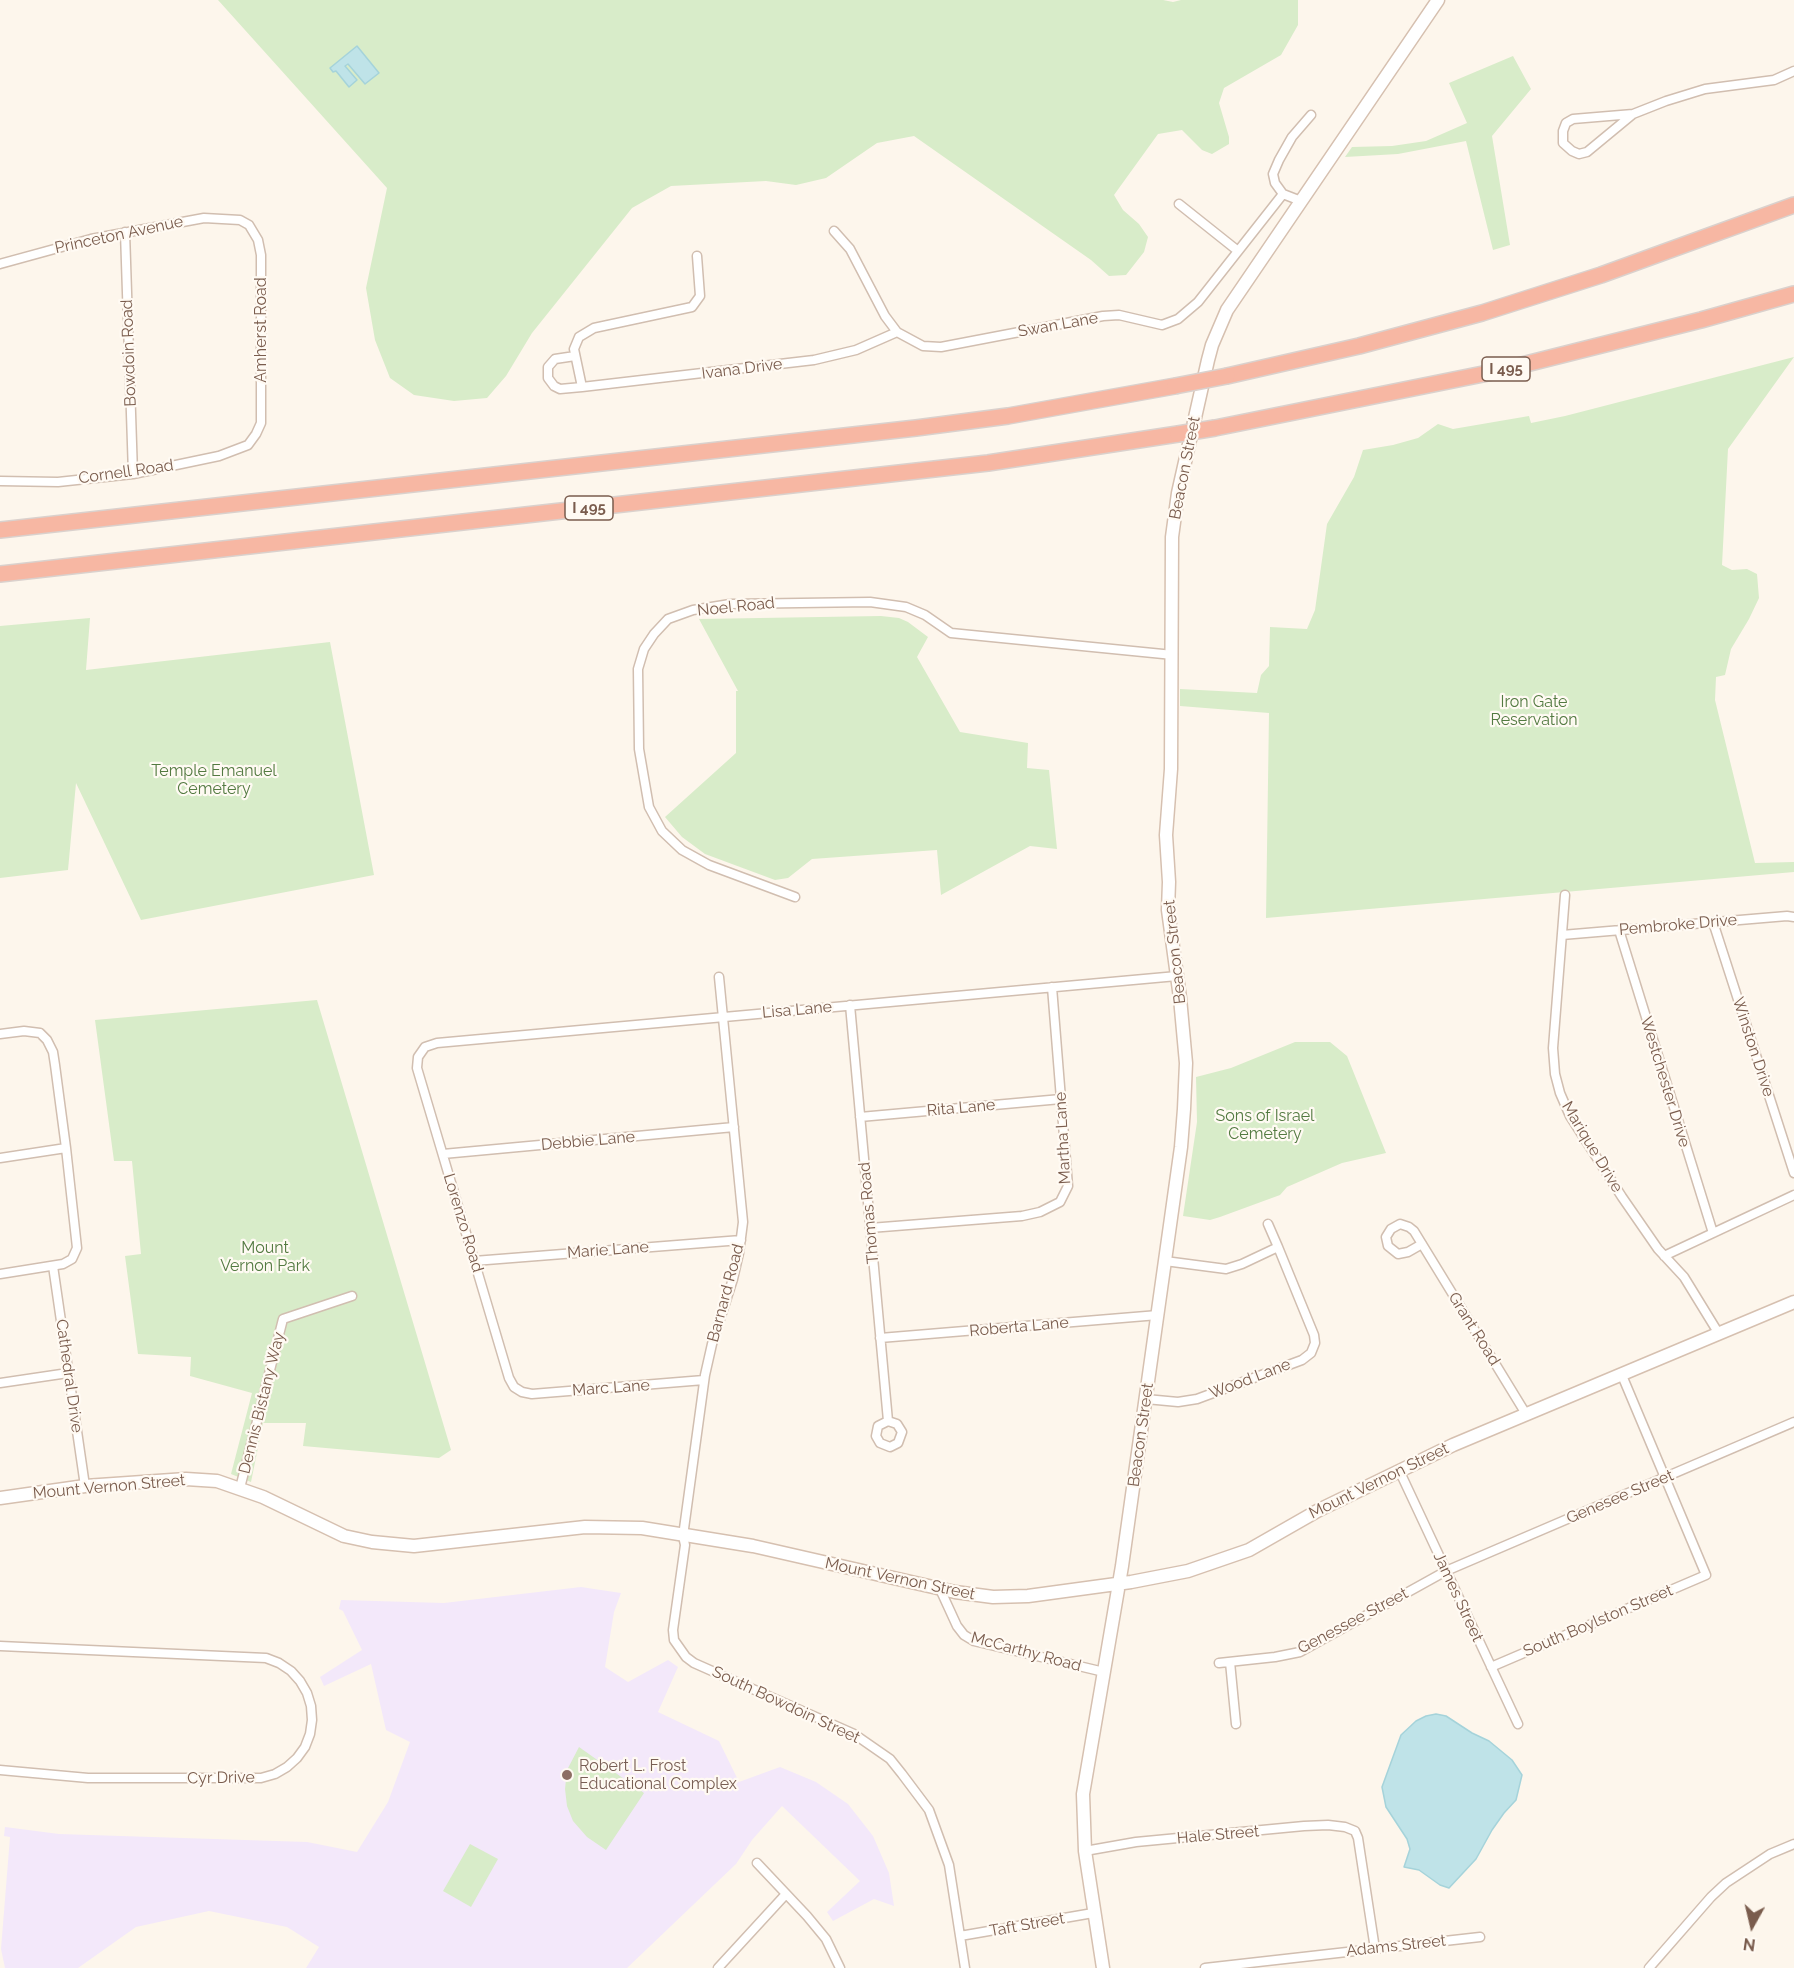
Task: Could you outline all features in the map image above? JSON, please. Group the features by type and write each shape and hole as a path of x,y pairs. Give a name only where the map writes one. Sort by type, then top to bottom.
{"highway":[{"path":"0,530 915,428 1008,416 1175,386 1359,346 1482,313 1601,275 1794,205"},
{"name":"I 495","path":"0,574 988,463 1178,434 1498,371 1794,294"}],"main road":[{"name":"Beacon Street","path":"1102,1968 1085,1851 1083,1794 1119,1584 1158,1315 1181,1147 1186,1063 1168,910 1166,836 1171,769 1172,537 1178,493 1212,345 1227,310 1438,0"},
{"name":"Mount Vernon Street","path":"0,1498 85,1486 186,1479 217,1481 263,1497 334,1532 372,1542 414,1546 585,1527 642,1528 753,1546 983,1597 1006,1598 1051,1594 1188,1571 1249,1550 1312,1513 1452,1445 1794,1302"}],"street":[{"path":"1633,114 1587,152 1579,154 1572,152 1563,143 1563,130 1566,123 1573,118 1633,114 1690,92 1722,86 1764,83 1785,77 1794,71"},
{"path":"1301,201 1283,194 1275,183 1274,174 1292,137 1311,115"},
{"name":"Swan Lane","path":"834,231 850,249 885,316 897,332 923,346 941,346 1103,316 1119,315 1162,325 1178,319 1190,311 1283,194"},
{"path":"1179,204 1238,251"},
{"name":"Princeton Avenue","path":"0,264 91,238 204,218 240,220"},
{"name":"Amherst Road","path":"240,220 249,225 258,240 261,255 261,423 248,445"},
{"name":"Bowdoin Road","path":"124,232 133,474"},
{"path":"582,387 575,356 575,342 579,337 588,330 692,307 700,296 697,256"},
{"name":"Ivana Drive","path":"575,356 555,359 548,368 548,378 554,386 560,389 582,387 814,360 856,350 897,332"},
{"name":"Cornell Road","path":"0,481 58,482 133,474 219,456 248,445"},
{"name":"Noel Road","path":"795,897 709,865 682,850 662,831 650,807 639,749 638,669 644,649 668,619 693,610 730,604 870,602 906,607 925,615 951,633 1173,655"},
{"name":"Marique Drive","path":"1565,895 1553,1048 1555,1074 1560,1093 1570,1116 1622,1197 1664,1256 1684,1276 1719,1334"},
{"name":"Pembroke Drive","path":"1562,935 1794,917"},
{"name":"Winston Drive","path":"1713,922 1794,1173"},
{"name":"Westchester Drive","path":"1619,930 1713,1233"},
{"name":"Lisa Lane","path":"420,1053 436,1042 1177,976"},
{"name":"Barnard Road","path":"676,1644 673,1630 704,1380 712,1344 733,1279 743,1222 719,977"},
{"name":"Martha Lane","path":"870,1228 1022,1216 1040,1212 1060,1202 1068,1186 1052,987"},
{"name":"Thomas Road","path":"850,1005 888,1421"},
{"path":"0,1034 24,1031 40,1033 47,1040 53,1052 77,1248 72,1258 63,1264 0,1274"},
{"name":"Lorenzo Road","path":"420,1053 417,1068 509,1378 518,1390"},
{"name":"Rita Lane","path":"860,1117 1061,1099"},
{"name":"Debbie Lane","path":"443,1154 734,1127"},
{"path":"0,1158 66,1148"},
{"path":"1664,1256 1794,1195"},
{"name":"Wood Lane","path":"1146,1399 1178,1402 1197,1399 1302,1360 1311,1353 1315,1343 1314,1335 1268,1224"},
{"name":"Marie Lane","path":"474,1261 741,1240"},
{"name":"Grant Road","path":"1422,1244 1526,1414"},
{"path":"1165,1261 1226,1269 1278,1247"},
{"name":"Cathedral Drive","path":"52,1266 85,1486"},
{"name":"Dennis Bistany Way","path":"240,1488 283,1319 352,1296"},
{"name":"Roberta Lane","path":"880,1338 1158,1315"},
{"path":"0,1383 68,1373"},
{"path":"1621,1373 1665,1478"},
{"name":"Marc Lane","path":"518,1390 532,1394 704,1380"},
{"name":"Genesee Street","path":"1446,1571 1794,1422"},
{"name":"James Street","path":"1399,1470 1518,1724"},
{"name":"South Boylston Street","path":"1491,1667 1706,1575 1665,1478"},
{"name":"Genessee Street","path":"1219,1663 1300,1652 1446,1571"},
{"name":"McCarthy Road","path":"940,1589 957,1626 964,1635 974,1641 1104,1672"},
{"name":"South Bowdoin Street","path":"676,1644 686,1658 694,1663 854,1734 890,1760 916,1790 929,1810 939,1835 949,1865 965,1968"},
{"name":"Cyr Drive","path":"0,1646 267,1658 279,1663 300,1681 307,1693 312,1720 305,1747 297,1758 275,1774 261,1778 88,1778 0,1770"},
{"path":"1230,1662 1236,1724"},
{"name":"Hale Street","path":"1085,1851 1136,1842 1328,1825 1355,1831 1375,1949"},
{"path":"1649,1968 1726,1883 1770,1854 1794,1844"},
{"path":"757,1863 826,1939 840,1968"},
{"path":"718,1968 786,1894"},
{"name":"Taft Street","path":"960,1936 1093,1913"},
{"name":"Adams Street","path":"1205,1968 1480,1937"}],"shaded area":[{"name":"Robert L. Frost Educational Complex","path":"581,1587 621,1593 614,1612 605,1667 628,1682 668,1660 678,1667 658,1712 719,1741 739,1782 780,1767 816,1782 848,1804 873,1836 889,1873 894,1906 874,1899 833,1921 827,1912 860,1881 782,1806 752,1840 736,1864 627,1968 306,1968 319,1947 287,1927 209,1911 136,1927 78,1968 5,1968 1,1949 10,1837 4,1836 5,1827 59,1834 307,1842 357,1852 388,1802 410,1742 386,1730 371,1664 324,1686 320,1677 362,1650 343,1611 339,1609 341,1600 444,1603"}],"green space":[{"path":"218,0 1163,0 1173,2 1181,0 1298,0 1298,25 1281,55 1224,88 1219,103 1229,144 1212,154 1202,150 1182,130 1158,134 1114,195 1123,210 1139,224 1148,237 1144,252 1126,275 1109,276 1091,260 914,136 877,143 826,178 796,185 766,181 671,186 632,208 532,333 506,376 487,398 454,401 414,395 390,378 375,340 366,288 387,188"},
{"path":"1513,56 1531,89 1492,136 1510,245 1493,250 1466,141 1398,154 1345,157 1352,147 1392,146 1426,141 1467,123 1449,83"},
{"name":"Iron Gate Reservation","path":"1794,357 1728,449 1722,565 1732,570 1747,569 1757,574 1759,598 1731,649 1725,675 1716,677 1715,700 1755,863 1794,862 1794,872 1266,918 1269,713 1180,706 1180,689 1257,693 1261,675 1269,666 1270,627 1307,629 1315,610 1327,524 1354,477 1363,450 1418,438 1438,424 1453,429 1529,416 1531,423"},
{"path":"881,616 899,618 908,622 928,637 917,657 960,732 1028,743 1027,768 1049,770 1057,849 1030,846 941,895 937,850 812,859 788,878 775,880 705,854 682,837 665,817 736,753 736,691 738,691 699,619"},
{"name":"Temple Emanuel Cemetery","path":"90,618 86,670 330,642 374,875 141,920 76,783 68,870 0,878 0,626"},
{"name":"Mount Vernon Park","path":"317,1000 451,1450 439,1458 303,1446 306,1423 263,1423 251,1482 231,1474 252,1393 190,1376 191,1357 138,1354 125,1256 141,1254 132,1161 114,1161 95,1020"},
{"name":"Sons of Israel Cemetery","path":"1295,1042 1330,1042 1347,1056 1386,1153 1342,1163 1287,1187 1280,1195 1220,1217 1210,1220 1183,1216 1197,1122 1196,1077 1231,1068"},
{"path":"579,1747 644,1793 606,1850 587,1837 573,1821 567,1806 565,1789 567,1770"},
{"path":"470,1844 498,1859 471,1907 443,1891"}],"water":[{"path":"357,46 379,73 365,84 348,64 345,66 357,80 349,87 336,71 333,72 330,68"},
{"path":"1436,1714 1446,1716 1489,1741 1512,1760 1522,1775 1516,1800 1492,1830 1476,1859 1449,1888 1440,1885 1419,1870 1404,1867 1410,1849 1407,1839 1386,1807 1382,1787 1401,1735 1416,1721"}],"place":[{"name":"Robert L. Frost Educational Complex","path":"567,1775"}]}
